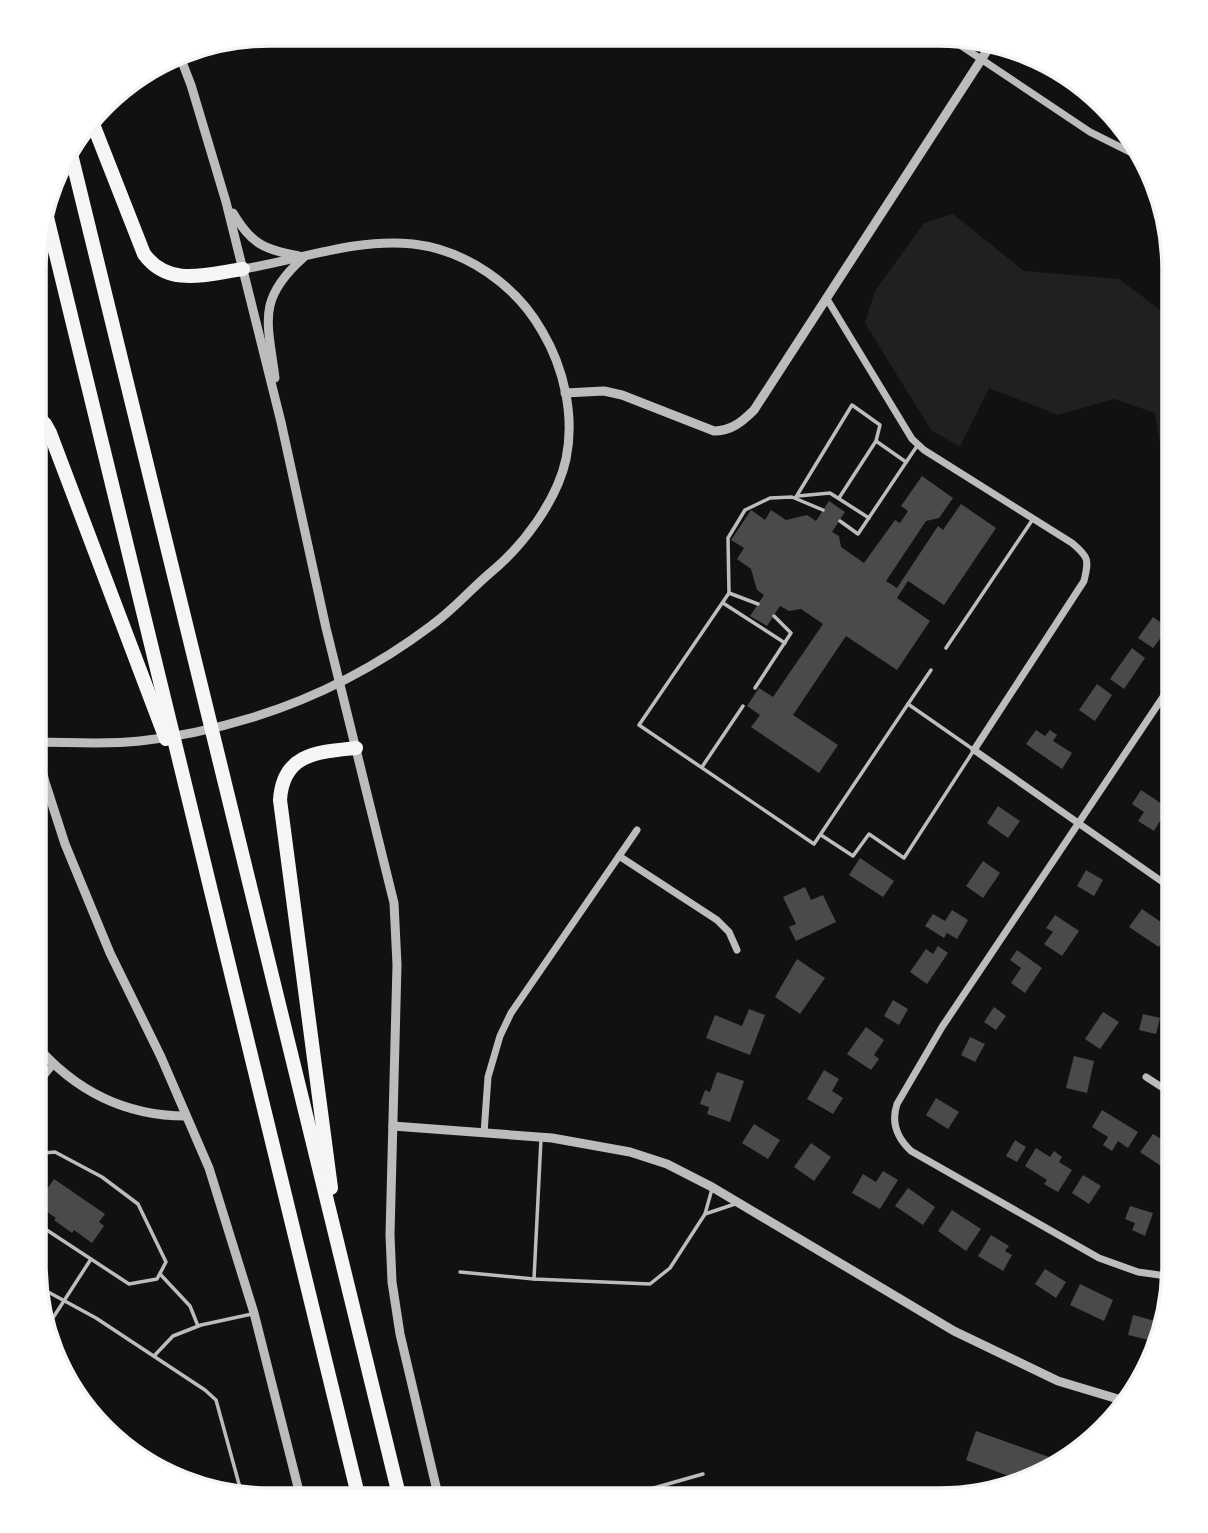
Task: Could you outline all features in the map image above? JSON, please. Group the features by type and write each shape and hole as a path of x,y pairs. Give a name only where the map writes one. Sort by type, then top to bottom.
{"highway":[{"path":"95,130 144,254 150,262 173,276 184,278 243,269"},
{"path":"73,162 397,1487"},
{"path":"50,228 356,1487"},
{"path":"46,426 187,795"},
{"path":"340,1258 310,1010 280,800 284,777 303,758 318,752 356,748"}],"street":[{"path":"963,47 1090,132 1129,152"},
{"path":"565,393 604,391 622,395 705,429 724,431 743,422 754,410 987,51"},
{"path":"183,63 226,202 243,269 281,422 326,628 394,903 397,965 390,1236 392,1282 400,1334 436,1487"},
{"path":"226,202 240,225 256,243 278,253 304,257"},
{"path":"46,740 140,741 212,728 244,720 326,689 382,660 461,602 523,540 538,519 566,461 569,430 565,393 558,363 548,340 530,312 513,293 474,263 432,247 390,243 337,248 243,269"},
{"path":"281,422 267,314 275,288 304,257"},
{"path":"827,299 908,433 918,444 1072,543 1086,556 1088,565 1084,581 974,750 1162,882"},
{"path":"1162,698 942,1027 897,1104 894,1118 899,1138 911,1151 1099,1258 1138,1272 1162,1275"},
{"path":"46,785 65,844 110,953 161,1057 209,1168 254,1313 298,1487"},
{"path":"484,1133 488,1077 500,1036 511,1013 637,830"},
{"path":"619,856 717,920 734,940 737,950"},
{"path":"46,1057 89,1091 116,1104 162,1116 186,1116"},
{"path":"46,1073 53,1065"},
{"path":"1146,1077 1162,1087"},
{"path":"393,1126 541,1137 630,1152 667,1164 712,1186 954,1331 1058,1381 1117,1399"}],"lane":[{"path":"796,497 852,405 880,425 876,441 838,498"},
{"path":"876,441 906,462"},
{"path":"839,521 858,534 918,444"},
{"path":"869,518 830,492 771,498 745,510 728,538 729,593 639,725 814,844 931,670"},
{"path":"796,497 823,510"},
{"path":"946,648 1033,519"},
{"path":"729,593 758,604"},
{"path":"723,603 785,643"},
{"path":"755,688 791,633 774,616"},
{"path":"821,835 853,856 869,834 904,858 974,750 908,704"},
{"path":"702,767 743,706"},
{"path":"534,1279 541,1137"},
{"path":"46,1153 55,1152 102,1177 138,1204 166,1262 157,1279 129,1284 46,1230"},
{"path":"460,1272 534,1279 650,1284 670,1268 705,1214 712,1186"},
{"path":"705,1214 737,1203"},
{"path":"52,1319 91,1259"},
{"path":"160,1273 190,1306 198,1326"},
{"path":"47,1292 96,1318 216,1399 239,1485"},
{"path":"154,1356 173,1336 198,1326 254,1313"},
{"path":"657,1487 703,1474"}],"shaded area":[{"path":"953,214 1024,271 1119,279 1162,311 1162,455 1155,413 1114,399 1058,415 989,388 960,447 931,430 865,323 875,291 924,223"}],"building":[{"path":"922,476 953,498 939,518 926,521 886,581 897,588 938,526 943,530 961,504 996,528 944,605 908,581 897,598 930,621 897,670 846,636 793,715 838,745 819,773 751,727 760,715 747,706 759,688 773,697 823,624 801,609 789,611 780,606 767,626 750,616 764,595 757,590 751,569 737,559 744,548 731,540 751,510 765,520 771,510 786,520 807,515 816,521 829,501 845,512 832,532 839,536 841,547 864,563 895,520 900,523 908,511 901,506"},
{"path":"1153,617 1162,624 1162,636 1153,648 1138,638"},
{"path":"1132,648 1145,658 1124,689 1110,679"},
{"path":"1097,684 1112,695 1095,721 1079,710"},
{"path":"1036,730 1045,736 1050,730 1057,735 1053,741 1072,753 1062,769 1026,744"},
{"path":"1141,790 1162,804 1162,818 1154,831 1138,821 1144,812 1132,804"},
{"path":"998,806 1020,821 1008,838 987,823"},
{"path":"860,858 894,881 883,897 849,875"},
{"path":"983,861 1000,873 983,898 966,886"},
{"path":"1086,870 1103,880 1094,896 1077,886"},
{"path":"805,887 811,900 823,895 836,922 796,941 789,927 796,924 783,897"},
{"path":"1142,909 1162,923 1162,942 1159,947 1129,927"},
{"path":"952,910 968,920 957,939 947,933 944,938 925,926 933,914 945,921"},
{"path":"1055,915 1079,931 1062,956 1044,944 1053,932 1046,928"},
{"path":"938,946 948,953 927,984 910,972 926,949 933,954"},
{"path":"1017,950 1042,968 1025,993 1011,983 1021,968 1010,960"},
{"path":"797,959 825,978 800,1014 775,997"},
{"path":"893,1000 908,1009 899,1025 884,1016"},
{"path":"994,1007 1006,1016 996,1030 984,1022"},
{"path":"749,1009 765,1015 750,1055 706,1038 715,1015 742,1026"},
{"path":"1103,1012 1119,1022 1100,1049 1085,1039"},
{"path":"1143,1014 1160,1018 1156,1034 1139,1030"},
{"path":"866,1027 884,1040 874,1055 879,1059 871,1070 847,1054"},
{"path":"970,1037 985,1044 975,1062 961,1055"},
{"path":"1074,1056 1094,1061 1087,1093 1066,1088"},
{"path":"824,1070 839,1079 832,1091 843,1098 833,1114 807,1099"},
{"path":"717,1072 744,1081 730,1122 707,1114 709,1107 700,1104 705,1090 710,1092"},
{"path":"936,1098 959,1112 948,1129 926,1115"},
{"path":"1102,1110 1138,1132 1128,1148 1118,1141 1112,1151 1103,1145 1108,1137 1092,1127"},
{"path":"754,1124 780,1140 768,1159 742,1143"},
{"path":"1153,1134 1162,1139 1162,1167 1140,1152"},
{"path":"1015,1140 1026,1147 1017,1162 1006,1156"},
{"path":"811,1143 831,1157 814,1181 794,1167"},
{"path":"1036,1148 1050,1157 1054,1151 1062,1157 1059,1162 1072,1170 1058,1192 1044,1184 1047,1180 1025,1166"},
{"path":"883,1171 898,1180 880,1209 852,1193 863,1174 876,1182"},
{"path":"1083,1175 1101,1186 1089,1204 1072,1193"},
{"path":"54,1179 105,1214 99,1222 104,1226 92,1243 74,1230 72,1233 46,1211 46,1190"},
{"path":"908,1188 935,1207 923,1225 895,1206"},
{"path":"1130,1206 1153,1213 1145,1236 1132,1230 1135,1223 1125,1219"},
{"path":"952,1210 981,1229 966,1251 938,1231"},
{"path":"991,1235 1009,1246 1005,1251 1012,1255 1003,1271 978,1256"},
{"path":"1045,1269 1066,1282 1056,1298 1035,1284"},
{"path":"1080,1284 1113,1300 1104,1321 1070,1305"},
{"path":"1133,1315 1155,1321 1149,1340 1128,1335"},
{"path":"976,1431 1051,1458 1009,1476 966,1460"}]}
